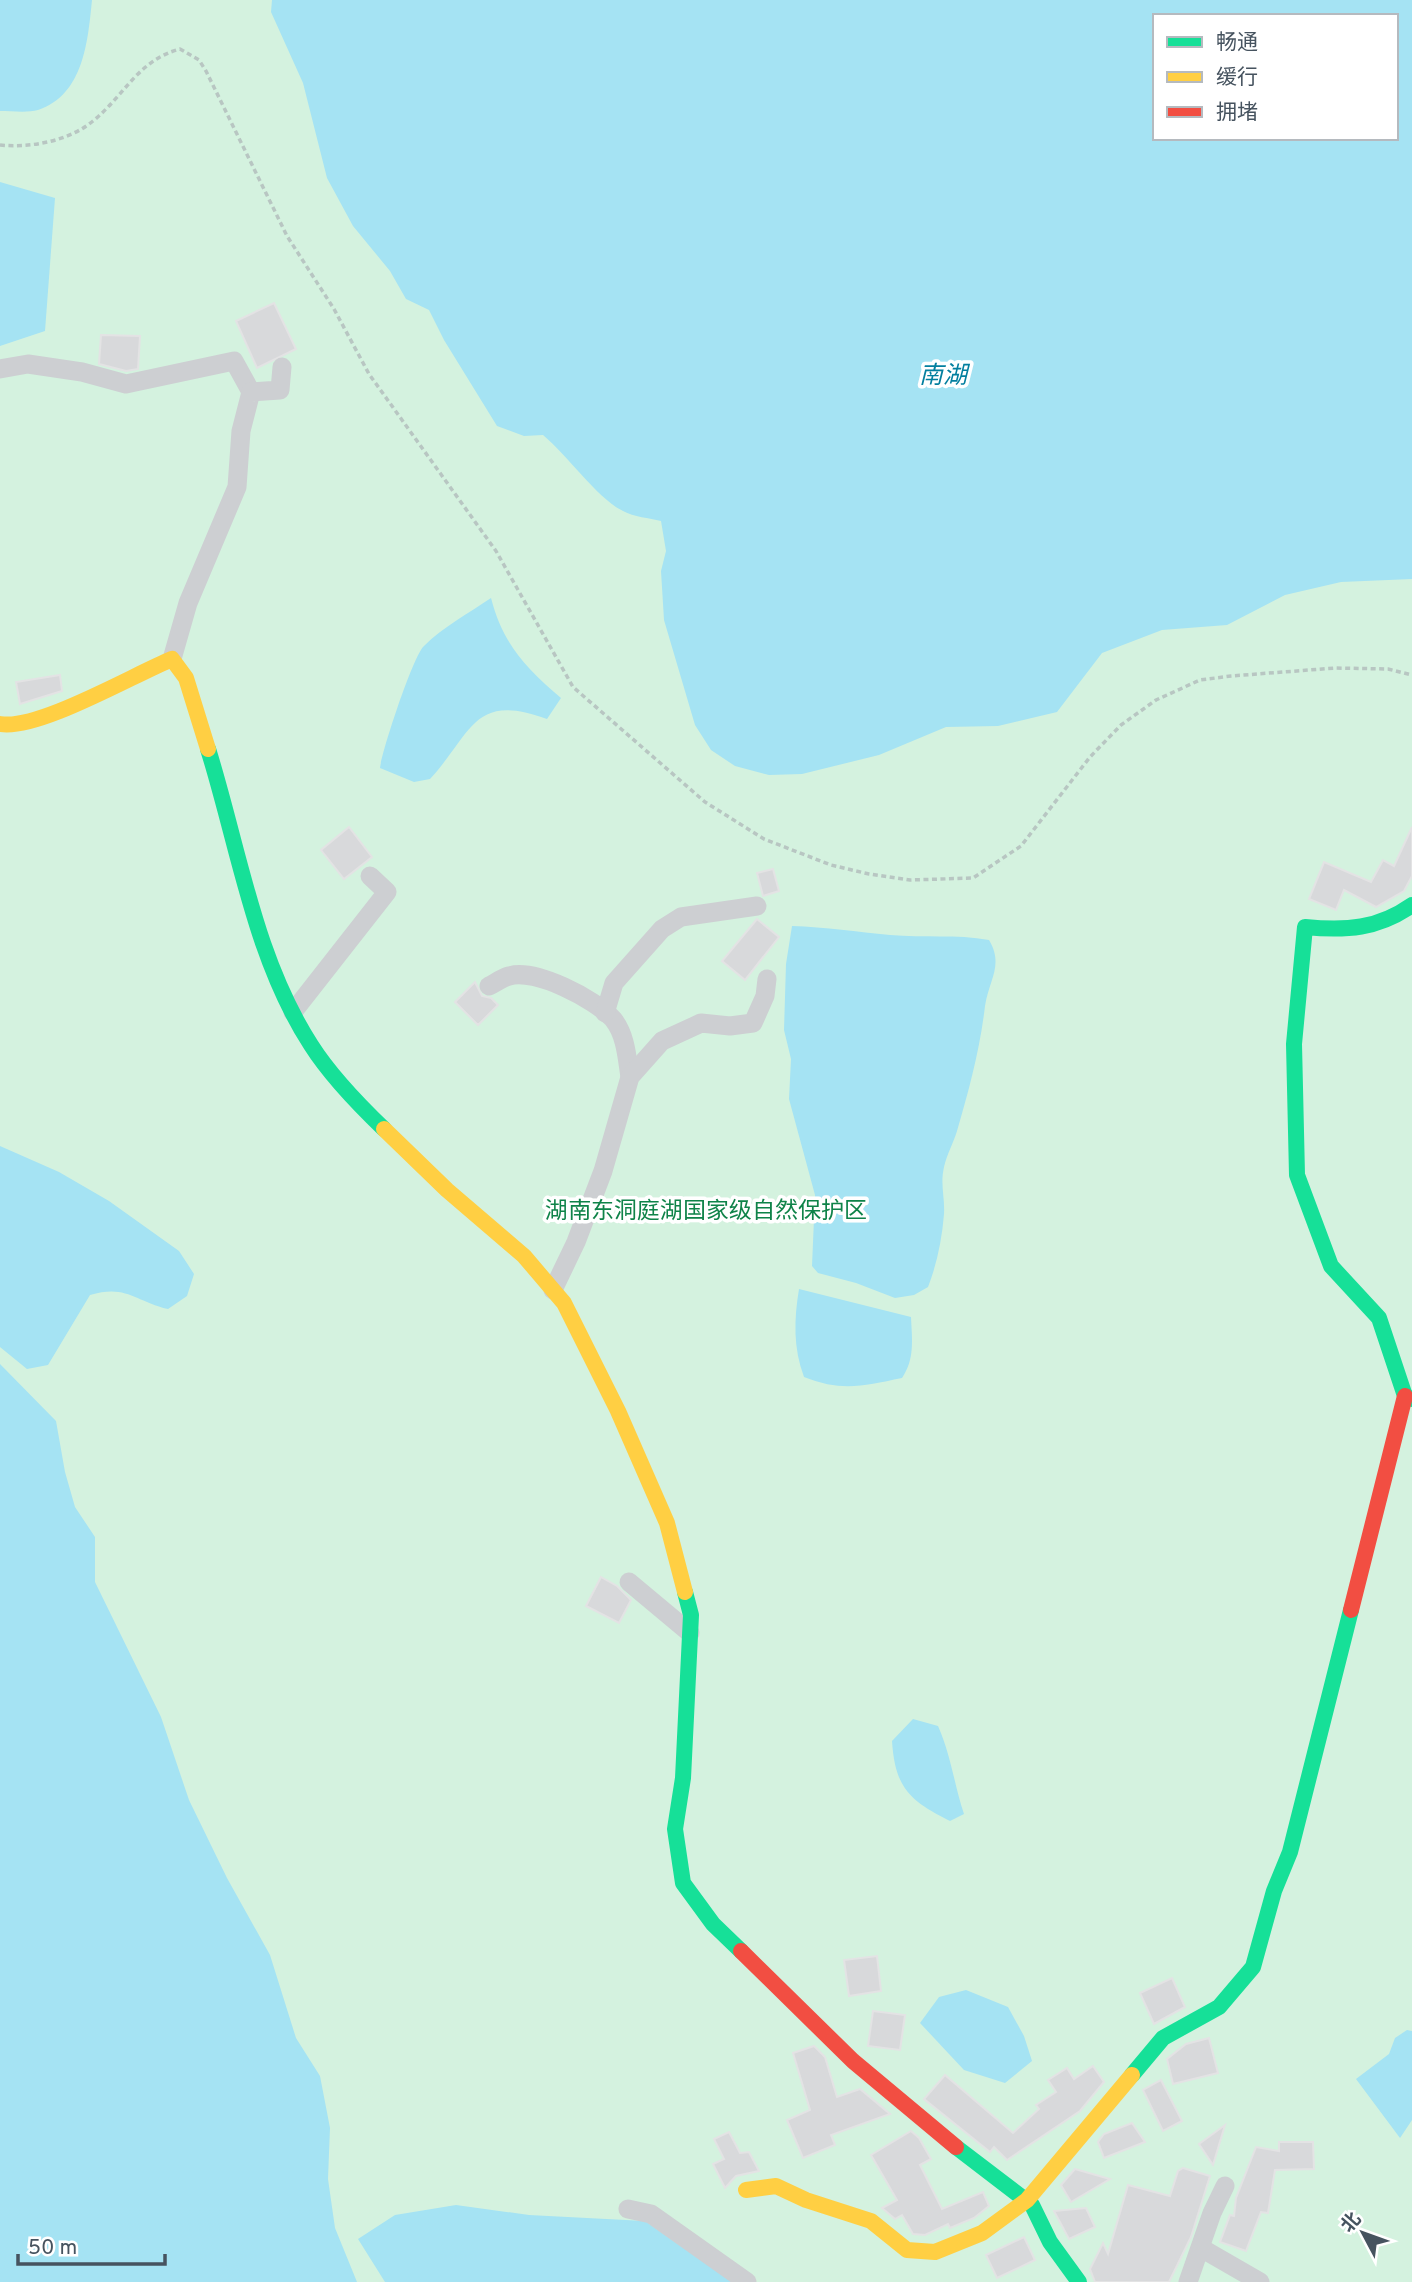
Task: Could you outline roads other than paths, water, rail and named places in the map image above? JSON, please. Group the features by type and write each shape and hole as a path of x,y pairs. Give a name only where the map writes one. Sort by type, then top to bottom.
{"street":[{"path":"0,369 28,364 82,372 126,384 234,361 251,392 242,431 236,486 188,603 173,659 186,678 221,790 249,902 293,1012 311,1046 371,1117 447,1190 524,1256 564,1303 618,1411 667,1523 691,1615 683,1778 675,1829 683,1883 713,1924 853,2061 954,2146 1032,2205 1051,2242 1079,2282"},
{"path":"251,392 280,390 282,367"},
{"path":"0,724 11,726 73,705 134,674 173,659"},
{"path":"293,1012 387,892 370,876"},
{"path":"746,2190 776,2186 806,2200 872,2221 907,2250 935,2252 982,2233 1027,2200 1163,2038 1219,2007 1253,1966 1274,1891 1290,1852 1409,1397 1379,1318 1331,1266 1297,1175 1298,1115 1294,1044 1305,927 1365,929 1392,921 1412,905"},
{"path":"605,1013 614,983 662,929 681,917 757,906"},
{"path":"489,986 510,975 555,983 586,998 605,1013 613,1020 624,1040 630,1077 603,1171 576,1242 553,1290"},
{"path":"630,1077 662,1041 701,1023 730,1026 753,1023 765,996 767,979"},
{"path":"629,1581 690,1633"},
{"path":"1188,2282 1212,2213 1225,2186"},
{"path":"628,2209 651,2214 747,2282"},
{"path":"1201,2248 1260,2282"}],"water":[{"path":"0,0 92,0 85,48 74,79 53,103 38,110 0,111"},
{"name":"南湖","path":"272,0 1412,0 1412,579 1341,582 1285,595 1227,625 1162,630 1102,653 1057,712 998,726 946,727 879,755 802,774 769,775 735,766 711,750 695,725 664,620 661,571 666,551 661,521 632,515 613,505 543,435 524,436 497,426 444,340 429,310 406,299 390,271 353,226 327,178 303,83 271,12"},
{"path":"0,182 55,198 45,331 0,346"},
{"path":"491,598 502,629 517,654 561,698 547,719 504,710 477,721 430,779 414,782 380,768 399,704 419,653 439,633"},
{"path":"792,926 890,935 977,938 989,940 993,949 994,973 974,1069 944,1167 944,1214 939,1251 928,1287 914,1295 895,1298 856,1283 818,1273 812,1266 815,1195 789,1099 791,1059 784,1030 786,964"},
{"path":"0,1146 59,1172 109,1201 179,1251 194,1274 187,1296 168,1309 122,1292 90,1295 48,1365 27,1369 0,1347"},
{"path":"799,1289 911,1317 911,1356 902,1378 841,1386 804,1377 796,1333"},
{"path":"0,1364 56,1421 65,1472 75,1507 95,1537 95,1582 161,1717 189,1800 227,1878 270,1955 296,2038 320,2076 330,2128 328,2179 335,2228 357,2282 0,2282"},
{"path":"913,1719 938,1726 942,1737 964,1814 950,1821 915,1799 901,1782 897,1771 892,1741"},
{"path":"966,1990 1008,2007 1024,2036 1032,2061 1005,2083 964,2070 920,2023 939,1997"},
{"path":"1407,2030 1412,2031 1412,2120 1400,2138 1356,2079 1389,2054 1395,2038"},
{"path":"456,2205 529,2215 645,2221 732,2282 385,2282 358,2239 395,2215"}],"park label":[{"name":"湖南东洞庭湖国家级自然保护区","path":"706,1210"}]}
